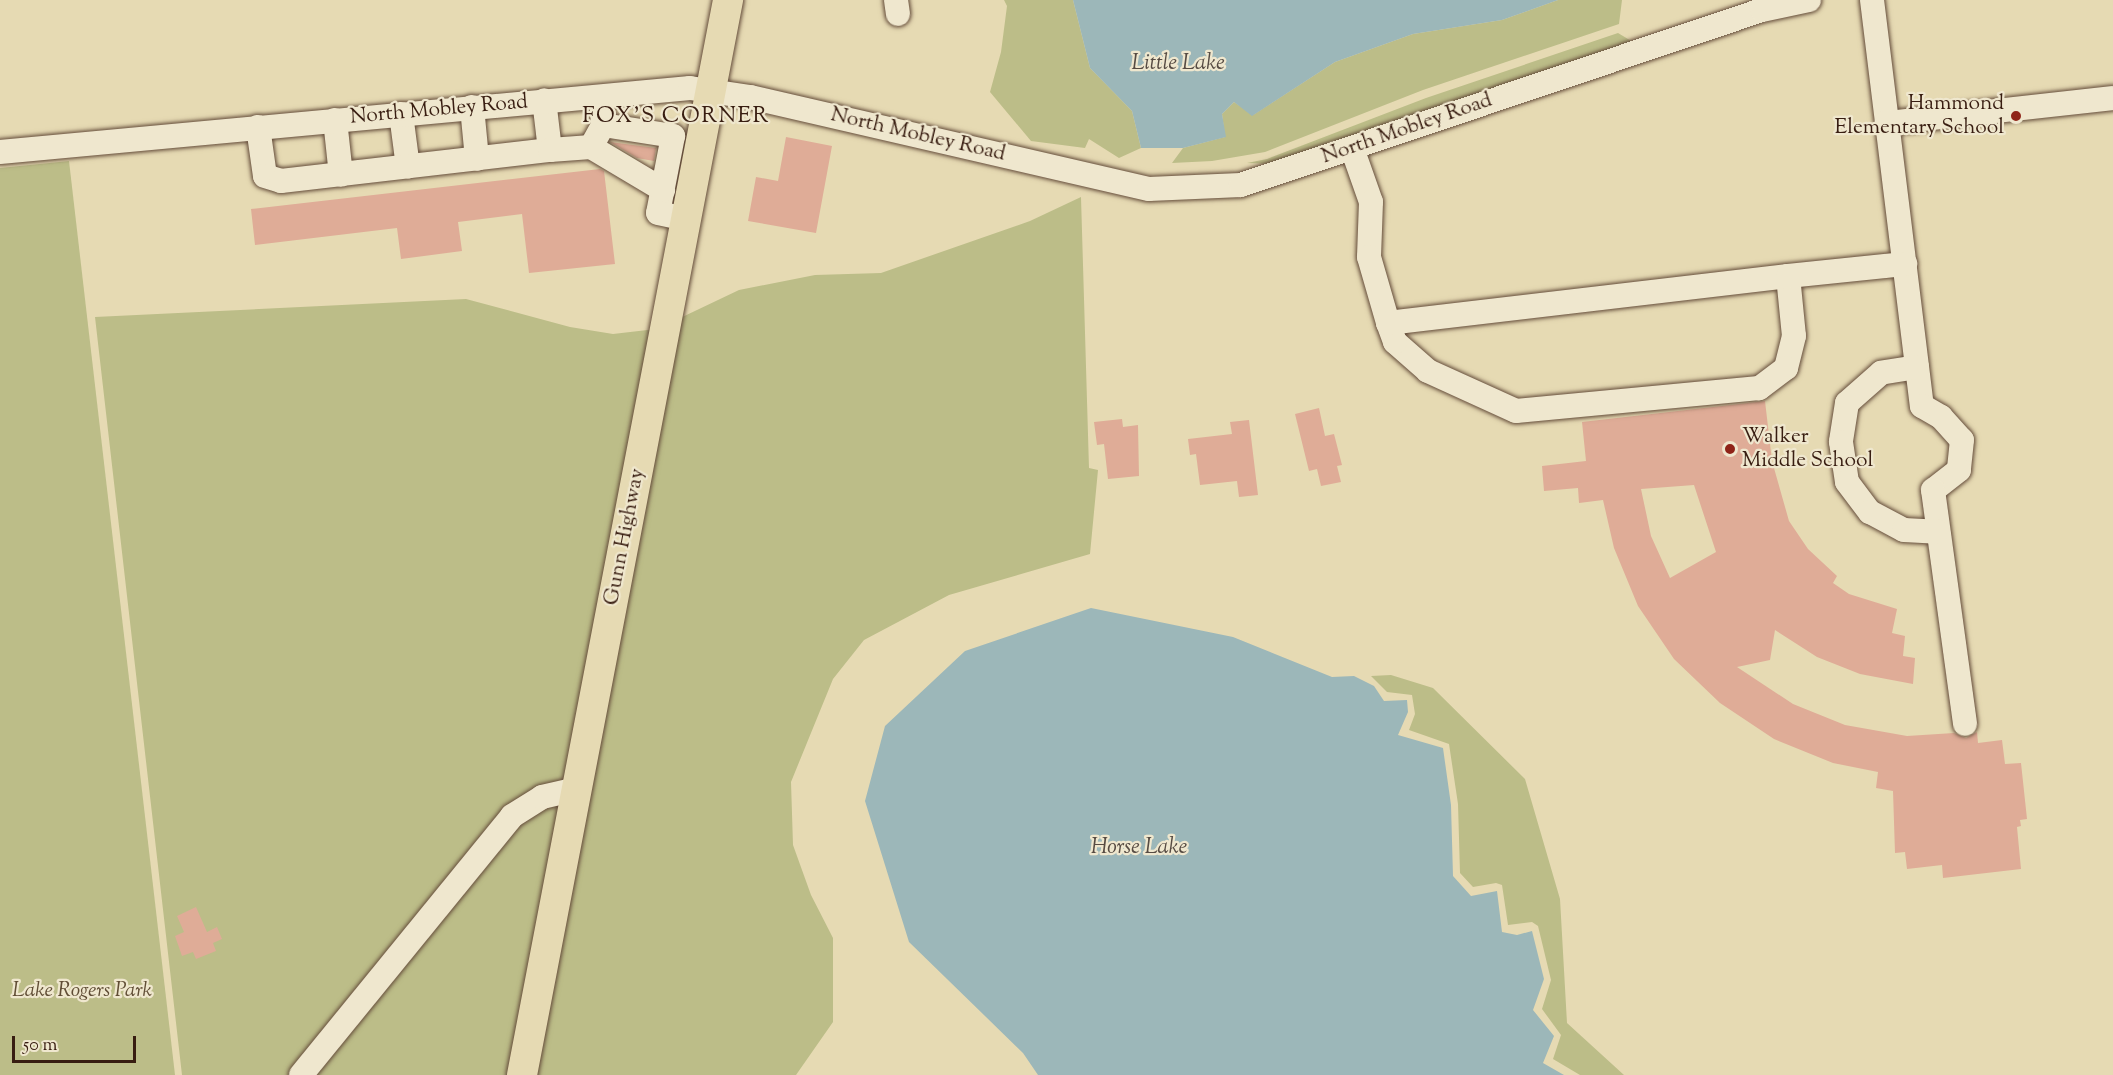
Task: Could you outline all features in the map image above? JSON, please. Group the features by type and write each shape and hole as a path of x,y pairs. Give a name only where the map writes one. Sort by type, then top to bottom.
{"main road":[{"name":"Gunn Highway","path":"522,1075 728,0"}],"street":[{"name":"North Mobley Road","path":"0,152 668,88 711,89 1149,189 1241,185 1762,10 1809,0"},
{"path":"1872,0 1922,406 1941,417 1962,440 1959,470 1933,490 1965,724"},
{"path":"591,147 603,125 602,94"},
{"path":"1887,123 2113,98"},
{"path":"544,100 550,150"},
{"path":"472,107 477,159"},
{"path":"401,114 408,167"},
{"path":"335,120 341,175"},
{"path":"603,125 702,140"},
{"path":"258,128 265,176 281,181 591,147 663,190"},
{"path":"673,136 658,213 687,219"},
{"path":"1352,148 1371,202 1369,257 1395,342 1428,371 1516,411 1759,388 1786,368 1794,336 1788,276"},
{"path":"1388,323 1905,264"},
{"path":"1917,368 1881,373 1847,403 1841,442 1847,482 1869,512 1904,530 1937,532"},
{"path":"301,1075 512,816 543,797 577,789"}],"green space":[{"path":"1004,0 1073,0 1090,68 1132,111 1141,148 1119,158 1089,139 1085,148 1031,141 990,92 1001,52 1007,6"},
{"path":"1558,0 1622,0 1619,24 1423,90 1265,152 1212,161 1172,163 1183,148 1225,137 1222,114 1234,102 1253,115 1335,62 1413,34 1502,20"},
{"path":"1618,33 1633,42 1275,164 1247,163 1267,159 1426,98"},
{"name":"Lake Rogers Park","path":"69,161 175,1075 0,1075 0,168"},
{"path":"1081,197 1089,468 1098,470 1090,554 949,595 864,640 833,679 791,782 793,845 811,895 833,938 833,1022 796,1075 531,1075 676,320 739,290 815,275 881,273 1030,221"},
{"path":"466,299 570,327 613,334 656,329 514,1075 182,1075 95,317"},
{"path":"1391,675 1433,688 1525,779 1560,899 1567,1023 1624,1075 1580,1075 1553,1059 1561,1035 1542,1009 1551,980 1538,926 1532,922 1508,925 1502,885 1496,883 1473,887 1460,873 1458,804 1449,744 1409,730 1415,714 1412,695 1387,692 1371,676"}],"water":[{"name":"Little Lake","path":"1073,0 1558,0 1502,20 1413,34 1335,62 1252,116 1234,102 1222,114 1226,137 1183,148 1141,148 1132,111 1090,68"},
{"name":"Horse Lake","path":"1091,608 1233,637 1332,677 1354,676 1374,686 1384,701 1407,700 1408,712 1398,735 1443,748 1451,805 1453,876 1471,896 1497,891 1502,932 1517,935 1532,931 1544,979 1533,1010 1554,1036 1543,1063 1564,1075 1038,1075 1023,1053 909,942 865,801 885,726 965,651"}],"building":[{"path":"786,137 832,146 816,233 748,221 756,177 778,181"},
{"path":"610,142 656,148 654,161 637,158"},
{"path":"600,169 604,171 615,264 529,273 522,214 458,222 462,251 401,259 397,228 255,245 251,209"},
{"path":"1765,401 1772,461 1789,521 1808,549 1837,576 1833,583 1849,594 1897,609 1892,633 1905,636 1903,656 1915,658 1913,684 1860,674 1817,657 1775,630 1770,660 1737,667 1793,704 1845,725 1907,736 1954,733 1966,738 1977,732 1978,743 2002,740 2005,764 2021,763 2027,819 2020,820 2021,826 2017,827 2021,869 1943,878 1942,865 1907,869 1905,852 1895,853 1893,791 1876,788 1878,772 1833,763 1774,739 1720,703 1674,659 1638,606 1614,548 1603,500 1579,503 1578,488 1544,491 1542,466 1586,461 1582,422","holes":["1694,485 1716,552 1670,578 1651,536 1641,489"]},
{"path":"1319,408 1325,436 1334,434 1342,465 1337,466 1341,482 1321,486 1317,469 1309,471 1295,414"},
{"path":"1122,419 1123,427 1138,425 1139,476 1108,479 1104,444 1097,445 1094,422"},
{"path":"1249,420 1258,495 1239,497 1237,481 1200,485 1196,454 1190,455 1188,439 1232,434 1230,422"},
{"path":"196,907 207,932 217,927 222,939 213,943 216,951 196,959 193,952 182,956 175,936 184,932 177,916"}],"place":[{"name":"Hammond Elementary School","path":"2016,116"},
{"name":"Walker Middle School","path":"1730,449"}],"district":[{"name":"FOX'S CORNER","path":"676,118"}]}
